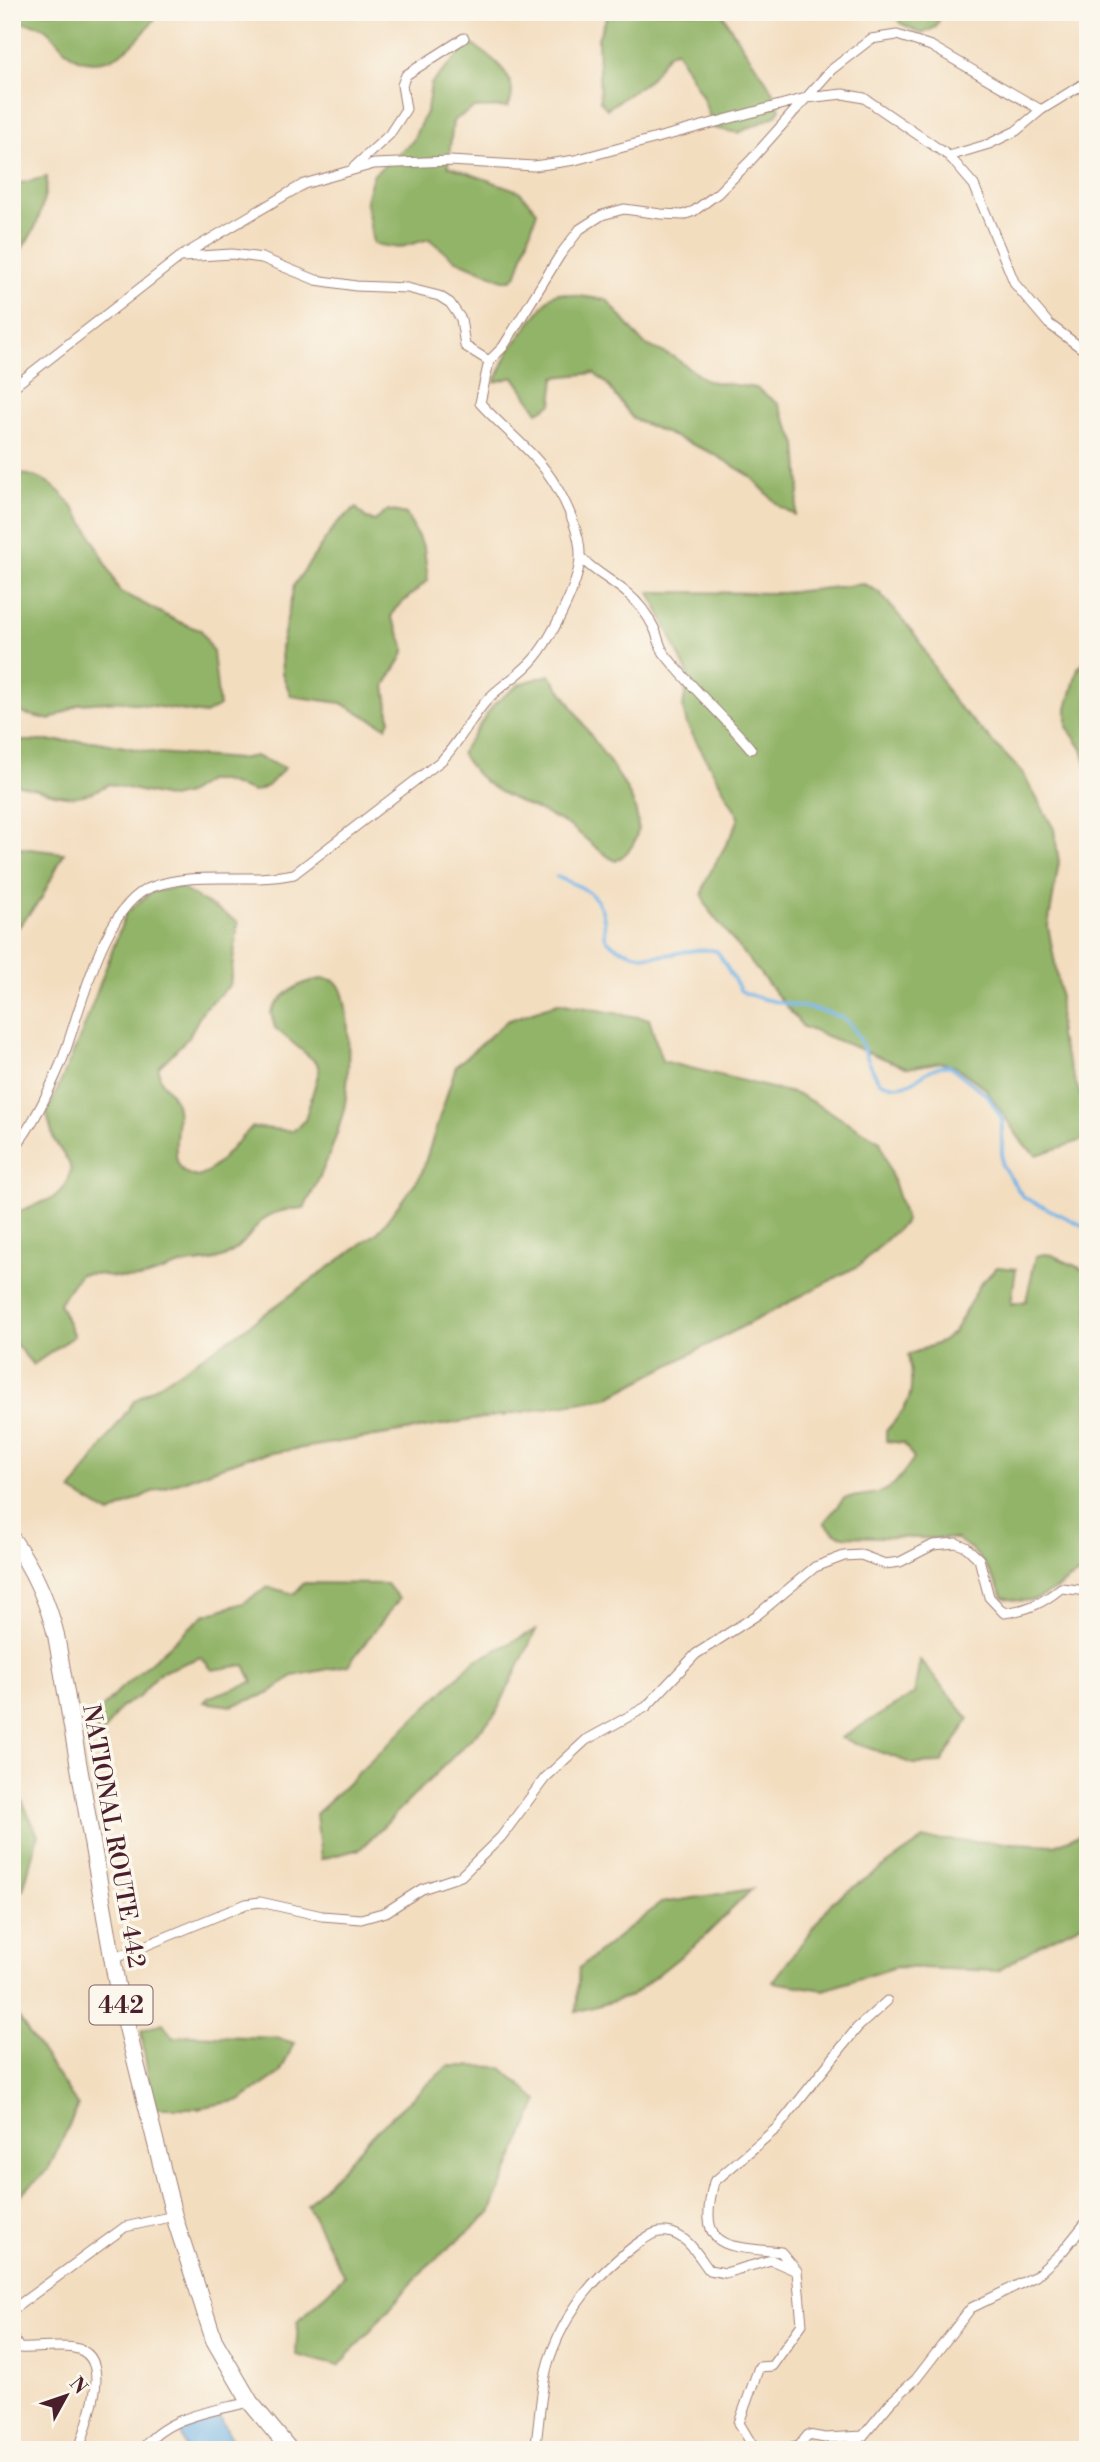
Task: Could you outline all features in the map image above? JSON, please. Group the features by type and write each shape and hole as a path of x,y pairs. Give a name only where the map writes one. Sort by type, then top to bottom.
{"highway":[{"name":"NATIONAL ROUTE 442","path":"12,1539 36,1575 47,1600 56,1635 118,1992 174,2216 214,2340 250,2402 290,2450"}],"street":[{"path":"12,1151 33,1125 62,1059 73,1018 92,970 119,916 134,895 149,887 183,878 269,880 294,874 442,760 460,741 490,697 529,664 550,639 563,611 581,558 577,536 556,485 521,442 480,403 489,361 503,347 560,255 580,229 602,215 624,209 683,215 694,211 734,177 831,70 871,39 897,35 931,46 1041,110"},
{"path":"352,168 389,135 406,109 402,85 406,75 464,38"},
{"path":"949,156 989,144 1016,131 1041,110 1088,81"},
{"path":"12,387 180,257 304,184 352,168 413,161 534,166 562,162 806,98 843,94 864,98 949,156 974,185 1015,284 1049,324 1088,352"},
{"path":"180,257 232,254 262,258 316,280 356,286 407,288 439,296 450,303 461,319 466,346 489,361"},
{"path":"581,558 598,575 627,593 643,610 669,659 694,690 724,716 751,749"},
{"path":"113,1959 246,1904 260,1902 322,1916 362,1919 386,1912 422,1889 461,1876 501,1837 545,1777 586,1740 646,1707 674,1673 696,1654 757,1615 815,1567 844,1556 860,1555 885,1564 933,1545 956,1543 966,1547 979,1559 989,1597 1004,1613 1024,1610 1044,1602 1061,1588 1088,1591"},
{"path":"762,2450 754,2448 739,2423 759,2367 772,2366 802,2324 797,2271 781,2252 726,2246 716,2239 708,2224 709,2201 714,2182 778,2127 857,2028 887,2001"},
{"path":"12,2310 125,2227 174,2216"},
{"path":"845,2450 863,2436 891,2402 916,2379 971,2308 1036,2276 1062,2252 1088,2220"},
{"path":"535,2450 549,2361 570,2312 588,2287 613,2262 653,2233 670,2232 680,2236 709,2270 725,2273 771,2260 797,2271"},
{"path":"12,2336 19,2348 74,2348 86,2353 96,2364 97,2384 79,2450"},
{"path":"142,2450 147,2442 179,2420 250,2402"},
{"path":"784,2450 799,2446 808,2435 825,2438 863,2436"}],"green space":[{"path":"12,12 160,12 125,51 102,61 89,62 72,56 41,26 12,22"},
{"path":"609,12 722,12 768,84 780,109 775,116 738,133 714,128 702,96 676,50 668,54 649,80 607,109 600,101 598,38"},
{"path":"894,12 942,12 936,27 922,34 900,23"},
{"path":"470,43 487,54 502,69 508,77 512,96 508,107 474,108 453,121 448,166 519,191 537,211 517,274 511,280 503,280 454,259 429,239 398,248 373,244 366,200 373,175 412,142 427,110 431,84"},
{"path":"47,177 38,220 19,255 12,281 12,185"},
{"path":"558,293 607,300 644,344 674,357 707,381 756,388 778,404 797,444 800,487 795,515 780,507 750,476 712,453 633,419 607,384 594,373 555,377 552,404 538,412 514,377 495,382 510,349 551,296"},
{"path":"12,471 44,480 68,501 88,530 120,592 181,623 201,630 213,652 219,706 205,714 120,701 79,704 50,720 12,711"},
{"path":"356,508 367,519 375,521 388,510 406,514 424,548 428,580 395,609 391,617 402,640 404,653 385,686 390,720 386,727 341,703 291,696 282,673 281,648 294,585 337,523"},
{"path":"864,584 879,592 917,637 953,701 1022,772 1054,829 1059,862 1048,926 1060,991 1059,1037 1088,1116 1088,1133 1083,1140 1037,1155 1024,1145 985,1088 956,1067 940,1062 908,1068 803,1027 704,901 706,881 739,817 687,725 683,708 688,674 650,592 783,593"},
{"path":"1088,657 1088,770 1082,749 1067,727 1067,709 1078,668"},
{"path":"549,675 612,766 632,800 637,817 637,833 631,848 616,861 568,825 495,789 471,768 461,753 494,704 520,684"},
{"path":"12,741 93,741 157,753 239,759 255,756 285,768 268,786 254,792 222,781 207,781 187,794 171,798 109,784 72,797 12,784"},
{"path":"12,849 64,853 41,899 12,935"},
{"path":"179,887 238,922 230,985 203,1010 188,1038 159,1067 160,1077 175,1101 176,1157 179,1166 186,1173 198,1177 214,1167 253,1127 293,1131 305,1120 319,1071 317,1063 275,1028 271,1013 288,993 305,983 328,979 337,983 342,992 348,1024 344,1109 327,1160 304,1208 286,1210 264,1219 237,1249 219,1259 181,1265 139,1278 80,1274 59,1303 74,1336 33,1365 12,1340 12,1214 53,1198 65,1187 71,1170 54,1140 47,1114 83,1030 126,913 151,892"},
{"path":"558,1003 649,1019 662,1061 800,1095 880,1141 906,1221 860,1265 607,1398 248,1457 147,1494 110,1514 71,1491 134,1401 234,1336 378,1232 421,1175 456,1066 507,1021"},
{"path":"1052,1255 1088,1272 1088,1569 1039,1598 1017,1600 1003,1597 973,1551 957,1539 836,1534 824,1523 844,1498 886,1490 898,1480 914,1458 903,1443 886,1441 886,1431 909,1397 911,1379 908,1355 941,1342 954,1332 979,1286 997,1267 1016,1269 1011,1304 1026,1301 1036,1256"},
{"path":"304,1583 387,1584 399,1599 348,1665 293,1676 268,1694 231,1706 204,1702 209,1697 253,1682 245,1665 212,1670 201,1657 159,1673 139,1697 121,1707 98,1740 94,1717 116,1693 204,1615 243,1603 268,1587 294,1594"},
{"path":"536,1630 495,1715 360,1849 321,1859 316,1814 474,1661"},
{"path":"920,1660 969,1719 941,1763 913,1764 841,1738 914,1694"},
{"path":"12,1779 38,1835 23,1890 12,1895"},
{"path":"1088,1831 1088,1921 1039,1945 998,1971 895,1967 824,1990 773,1982 832,1902 924,1839 1055,1845"},
{"path":"752,1889 701,1940 631,1996 576,2012 579,1968 661,1903"},
{"path":"12,2008 78,2106 48,2170 12,2202"},
{"path":"163,2023 173,2038 188,2035 277,2038 294,2043 280,2073 241,2100 198,2108 153,2108 141,2031"},
{"path":"448,2066 501,2067 538,2101 490,2213 425,2268 339,2366 296,2355 298,2321 344,2276 307,2205 377,2130"}],"water":[{"path":"219,2415 237,2450 187,2450 180,2428"}],"waterway":[{"path":"557,877 592,895 600,906 606,939 611,944 643,956 696,950 717,951 741,991 767,1000 830,1013 849,1023 879,1081 901,1085 910,1083 932,1069 950,1066 988,1096 1002,1119 1002,1165 1023,1197 1088,1228"}]}
